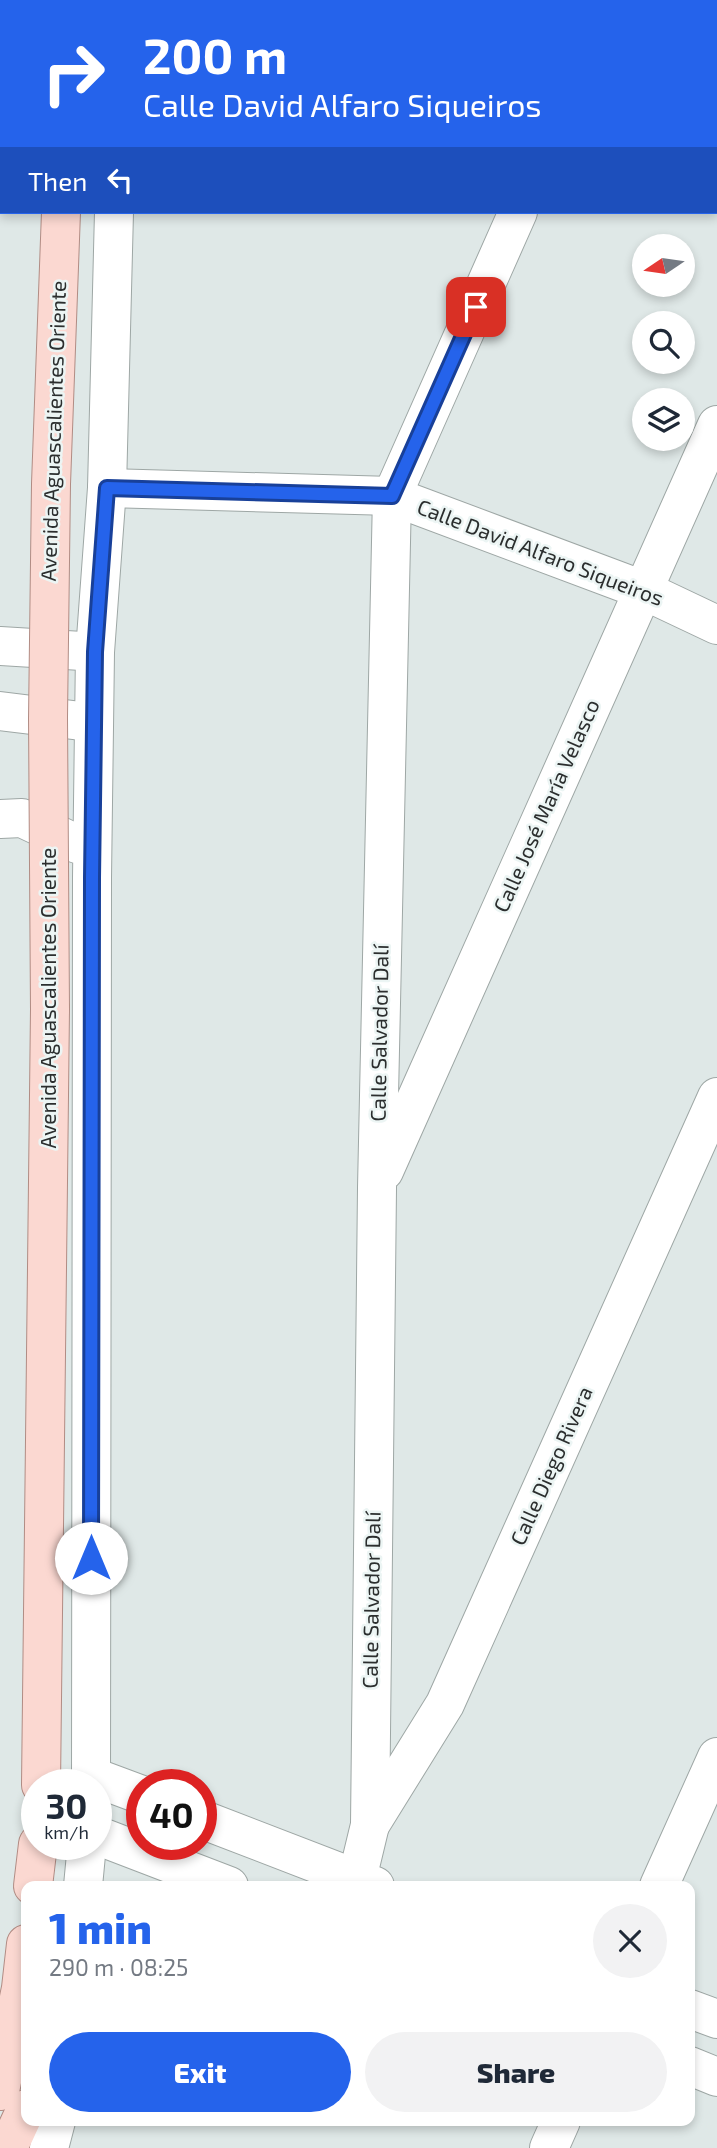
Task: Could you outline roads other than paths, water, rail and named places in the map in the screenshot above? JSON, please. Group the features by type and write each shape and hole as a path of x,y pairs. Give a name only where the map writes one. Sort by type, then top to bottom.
{"main road":[{"name":"Avenida Aguascalientes Oriente","path":"41,1769 50,1023 48,718 51,484 61,214"},
{"path":"34,1881 36,1860"},
{"path":"0,2091 21,1987"},
{"path":"8,2148 21,2120"}],"street":[{"name":"Avenida Aguascalientes Oriente","path":"91,1769 92,878 95,652 107,488 114,214"},
{"name":"Calle Salvador Dalí","path":"366,1881 370,1825 377,1188 392,496 517,214"},
{"name":"Calle José María Velasco","path":"377,1188 717,425"},
{"name":"Calle David Alfaro Siqueiros","path":"107,488 392,496 643,590 717,625"},
{"path":"0,646 95,652"},
{"path":"0,711 94,722"},
{"path":"0,819 22,818 79,846 92,878"},
{"name":"Calle Diego Rivera","path":"370,1825 445,1704 717,1097"},
{"path":"661,1881 717,1757"},
{"path":"217,1825 361,1881"},
{"path":"112,1841 216,1881"},
{"path":"83,1881 85,1860"},
{"path":"695,2011 717,2019"},
{"path":"695,2068 717,2077"},
{"path":"49,2148 56,2126"},
{"path":"549,2148 559,2126"}]}
